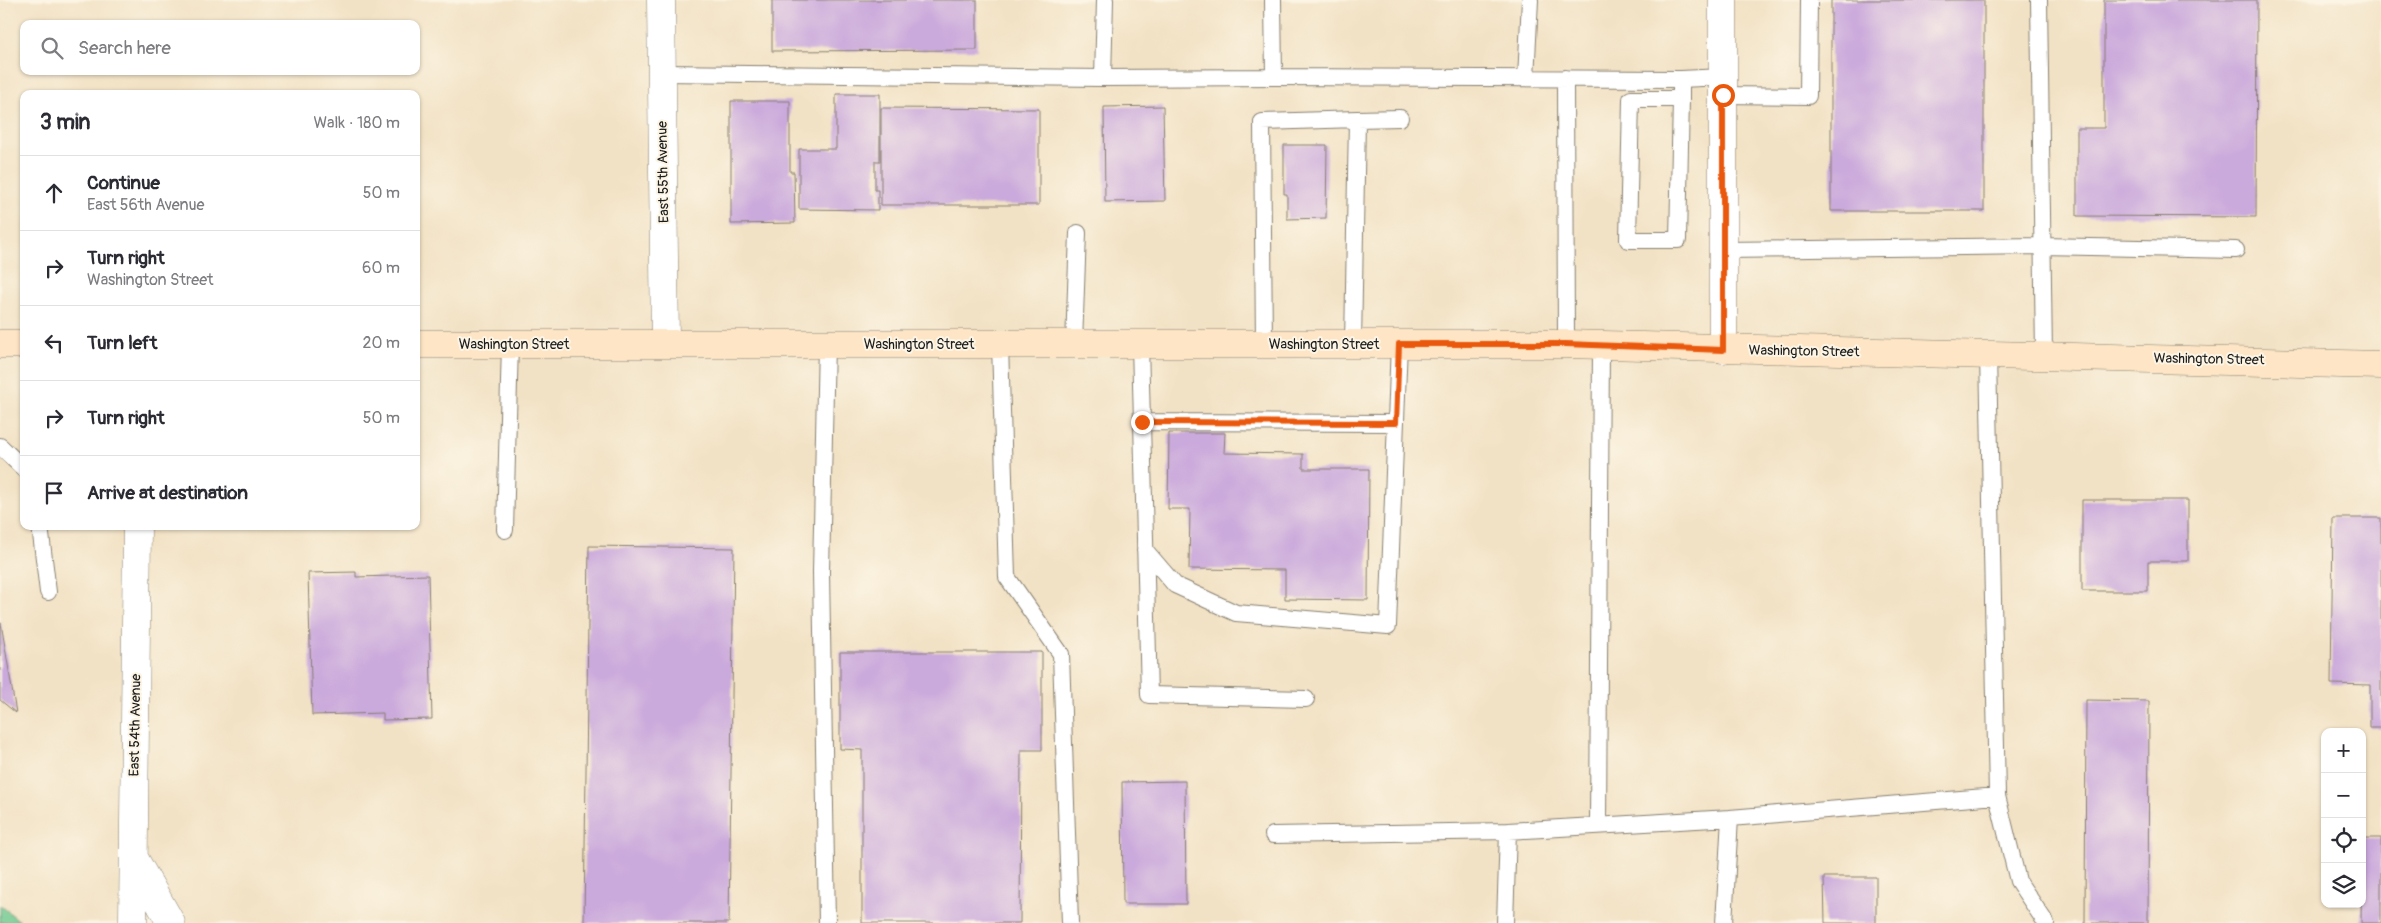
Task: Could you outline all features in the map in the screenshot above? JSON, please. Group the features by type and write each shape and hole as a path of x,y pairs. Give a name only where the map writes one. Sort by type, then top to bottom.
{"main road":[{"path":"0,344 20,344"},
{"name":"Washington Street","path":"420,344 1566,344 1723,350 2044,355 2381,365"}],"street":[{"name":"East 55th Avenue","path":"661,0 665,343"},
{"path":"1723,0 1723,350"},
{"name":"East 54th Avenue","path":"132,530 133,923"},
{"path":"134,858 171,923"}],"lane":[{"path":"1103,78 1105,0"},
{"path":"1273,0 1274,77"},
{"path":"1526,78 1530,0"},
{"path":"662,73 1103,78 1681,79 1808,96 1809,0"},
{"path":"2039,0 2044,355"},
{"path":"1565,78 1566,344"},
{"path":"1681,79 1681,99 1678,240 1628,240 1631,99 1681,99"},
{"path":"1264,344 1262,122 1400,118"},
{"path":"1353,344 1357,119"},
{"path":"1074,344 1078,233"},
{"path":"1723,250 2042,246 2236,250"},
{"path":"506,530 510,344"},
{"path":"826,344 821,572 827,923"},
{"path":"1000,344 1007,577 1061,654 1070,923"},
{"path":"1140,344 1150,695 1306,699"},
{"path":"1145,550 1175,585 1236,613 1388,626 1399,344"},
{"path":"1598,824 1601,346"},
{"path":"1988,354 1997,796 2018,881 2046,923"},
{"path":"1142,422 1396,423"},
{"path":"0,446 20,465"},
{"path":"40,530 48,592"},
{"path":"1273,835 1508,831 1598,824 1730,818 1997,796"},
{"path":"1724,923 1730,818"},
{"path":"1505,923 1508,831"}],"green space":[{"path":"0,905 22,923 0,923"}],"building":[{"path":"772,0 977,0 977,50 772,51"},
{"path":"1831,0 1984,0 1984,211 1831,211"},
{"path":"2104,0 2257,0 2256,217 2077,216 2077,128 2104,128"},
{"path":"836,94 880,94 880,161 875,161 875,190 878,190 878,210 799,209 799,149 836,149"},
{"path":"731,101 790,101 790,172 794,172 795,223 731,224"},
{"path":"1163,106 1165,201 1105,202 1104,107"},
{"path":"881,108 1039,109 1039,205 881,205"},
{"path":"1284,145 1327,145 1326,218 1287,219 1287,194 1284,194"},
{"path":"1169,433 1225,433 1224,453 1303,454 1303,469 1369,469 1368,600 1285,599 1285,570 1189,569 1190,509 1168,509"},
{"path":"2082,500 2188,500 2188,561 2148,561 2148,591 2082,591"},
{"path":"2333,518 2381,518 2381,728 2370,728 2370,685 2331,684"},
{"path":"589,546 734,548 729,923 584,923"},
{"path":"356,572 356,577 428,575 432,719 383,720 383,713 312,715 308,573"},
{"path":"1,623 16,713 0,700"},
{"path":"840,652 1042,652 1042,750 1021,750 1020,923 862,923 862,750 840,749"},
{"path":"2086,700 2149,701 2148,923 2085,923"},
{"path":"1185,781 1186,904 1123,904 1122,782"},
{"path":"2366,838 2381,838 2381,923 2361,923 2361,908 2366,908"},
{"path":"1824,877 1876,877 1876,923 1825,923"}],"route":[{"path":"1142,422 1396,423 1399,344 1566,344 1723,350 1723,95"}]}
